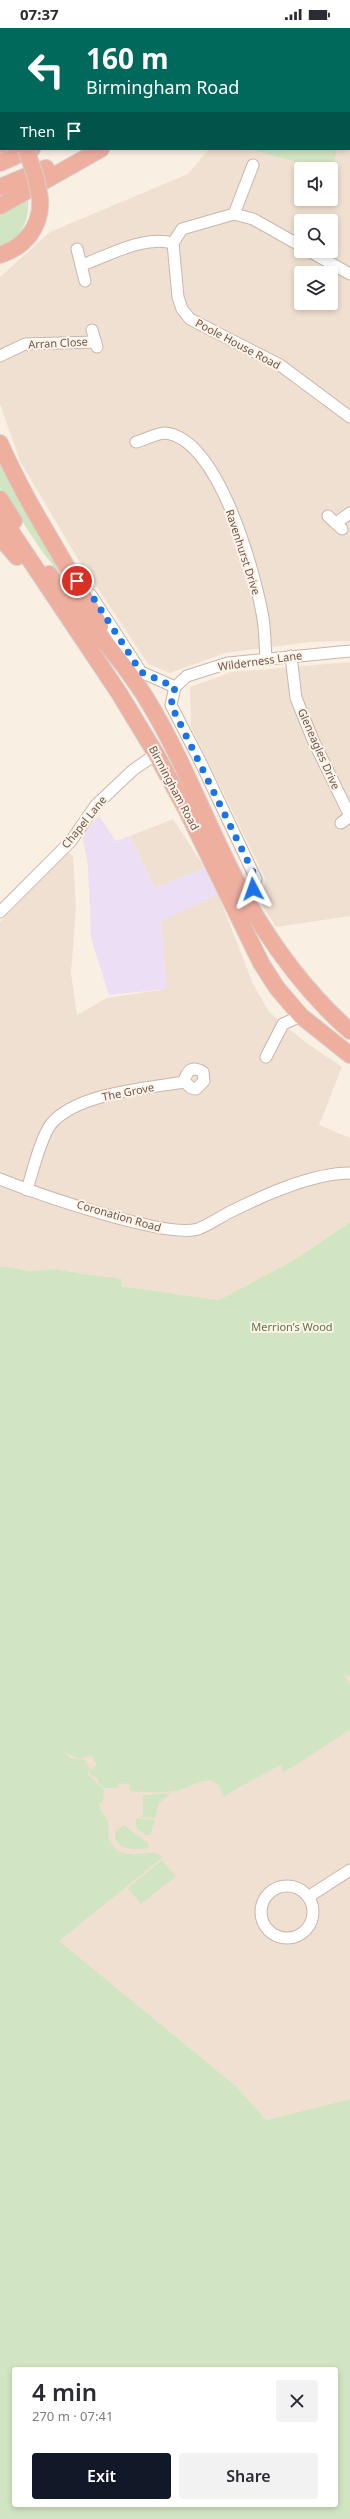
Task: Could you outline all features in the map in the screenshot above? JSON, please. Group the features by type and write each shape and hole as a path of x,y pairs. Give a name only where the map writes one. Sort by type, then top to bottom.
{"highway":[{"path":"4,255 29,236 38,218 40,199 36,178 26,150"},
{"path":"0,163 30,150"},
{"path":"0,187 40,171 79,150"},
{"path":"0,206 99,150"},
{"path":"0,442 12,470 76,579 116,658"},
{"name":"Birmingham Road","path":"0,499 50,575 118,693 156,754 191,818 261,963 296,1010 350,1055"},
{"name":"Birmingham Road","path":"0,515 70,608 116,658 146,698 177,753 247,900 287,963 317,999 350,1031"},
{"path":"0,537 70,608"},
{"path":"70,608 76,579"},
{"path":"274,944 269,957 296,1010 311,1007 293,980 287,963"}],"street":[{"path":"234,214 253,165"},
{"path":"82,265 150,241 162,240 173,243 182,229 234,214 253,220 294,242"},
{"name":"Poole House Road","path":"173,243 178,297 182,309 190,318 280,365 350,417"},
{"path":"77,249 85,282"},
{"path":"321,258 350,274"},
{"name":"Arran Close","path":"0,356 25,344 96,344 92,330"},
{"name":"Ravenhurst Drive","path":"136,442 164,433 186,440 203,457 214,474 237,526 252,575 263,619 266,658"},
{"path":"335,523 350,512"},
{"path":"76,579 94,599 141,672 175,687 171,705 200,761 256,879 247,900"},
{"name":"Wilderness Lane","path":"175,687 187,676 211,667 228,663 266,658 350,651"},
{"name":"Gleneagles Drive","path":"291,656 296,698 347,819"},
{"name":"Chapel Lane","path":"0,912 71,841 96,805 133,770 156,754"},
{"path":"266,1058 283,1024 296,1010"},
{"name":"The Grove","path":"27,1190 51,1124 76,1106 108,1094 185,1082"},
{"name":"Coronation Road","path":"0,1179 27,1190 158,1229 179,1231 198,1229 232,1211 305,1181 333,1173 350,1173"},
{"path":"308,1897 350,1870"},
{"path":"294,1887 308,1897 313,1913 309,1925 301,1935 293,1938 280,1938 268,1931 260,1916 262,1903 269,1893 277,1888 294,1887"}],"shaded area":[{"path":"208,150 254,150 296,162 294,162 294,206 338,206 338,162 334,162 337,150 350,150 350,641 310,642 225,653 170,673 148,664 75,554 20,461 0,404 0,277 50,232 188,174"},
{"path":"350,662 350,916 276,927 260,902 266,880 191,727 190,687 232,672"},
{"path":"99,816 116,841 130,836 155,888 205,868 218,894 161,921 167,989 109,995 91,938 88,865 82,835"},
{"path":"173,819 205,868 155,888 130,836"},
{"path":"68,852 73,856 76,907 71,973 77,1015 107,998 166,989 161,921 218,894 253,984 269,1012 305,1042 342,1067 319,1125 350,1138 350,1222 296,1259 219,1300 120,1286 122,1279 52,1269 31,1271 0,1266 0,922"},
{"path":"272,1642 350,1677 350,2099 266,2120 237,2087 58,1941 0,1770"}],"green space":[{"path":"254,150 337,150 334,162 296,162"},
{"path":"28,198 27,215 22,229 13,241 0,253 0,214"},
{"path":"0,454 26,512 71,589 42,551 0,488"},
{"name":"Merrion’s Wood","path":"350,1222 350,1677 343,1674 350,1685 350,1730 284,1772 280,1765 224,1796 220,1787 213,1781 203,1781 184,1789 168,1792 130,1791 129,1784 118,1783 119,1786 117,1788 104,1788 99,1784 97,1778 90,1775 90,1770 97,1765 91,1755 81,1759 63,1752 70,1758 85,1760 90,1768 88,1775 104,1790 103,1803 99,1803 99,1806 108,1822 109,1839 115,1849 122,1853 151,1853 158,1854 163,1857 59,1941 237,2087 266,2120 350,2099 350,2519 0,2519 0,1266 31,1271 52,1269 122,1279 121,1286 219,1300 296,1259"},
{"path":"171,1793 159,1803 155,1818 141,1817 143,1815 143,1795"},
{"path":"136,1818 155,1820 150,1835 145,1835 136,1827"},
{"path":"124,1825 149,1844 148,1848 131,1849 120,1845 116,1841 116,1830"},
{"path":"162,1860 176,1876 141,1904 128,1888"}],"route":[{"path":"77,581 94,599 141,672 169,686 175,687 171,705 200,761 253,872 256,879 253,889"}]}
